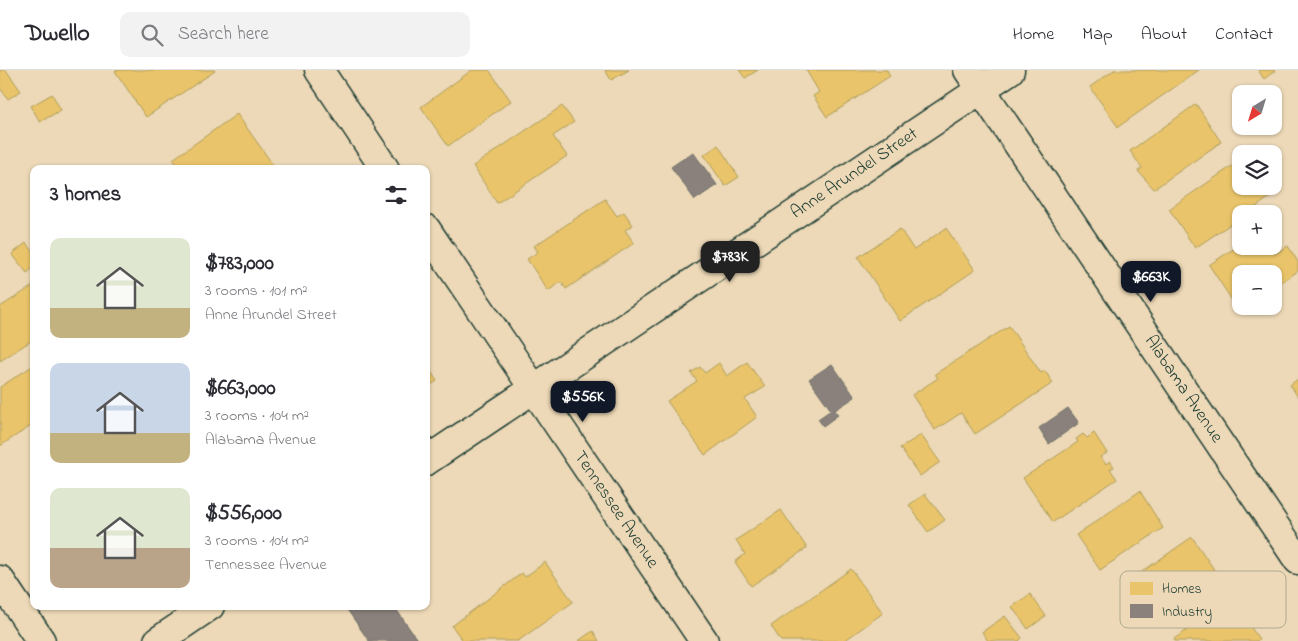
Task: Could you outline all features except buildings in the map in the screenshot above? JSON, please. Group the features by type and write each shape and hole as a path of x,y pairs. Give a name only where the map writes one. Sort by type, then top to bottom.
{"street":[{"path":"319,70 382,165"},
{"name":"Anne Arundel Street","path":"430,458 534,389 975,80 1010,70"},
{"name":"Alabama Avenue","path":"975,80 1298,560"},
{"name":"Tennessee Avenue","path":"430,236 704,641"},
{"path":"0,580 41,641"},
{"path":"158,641 204,610"}]}
